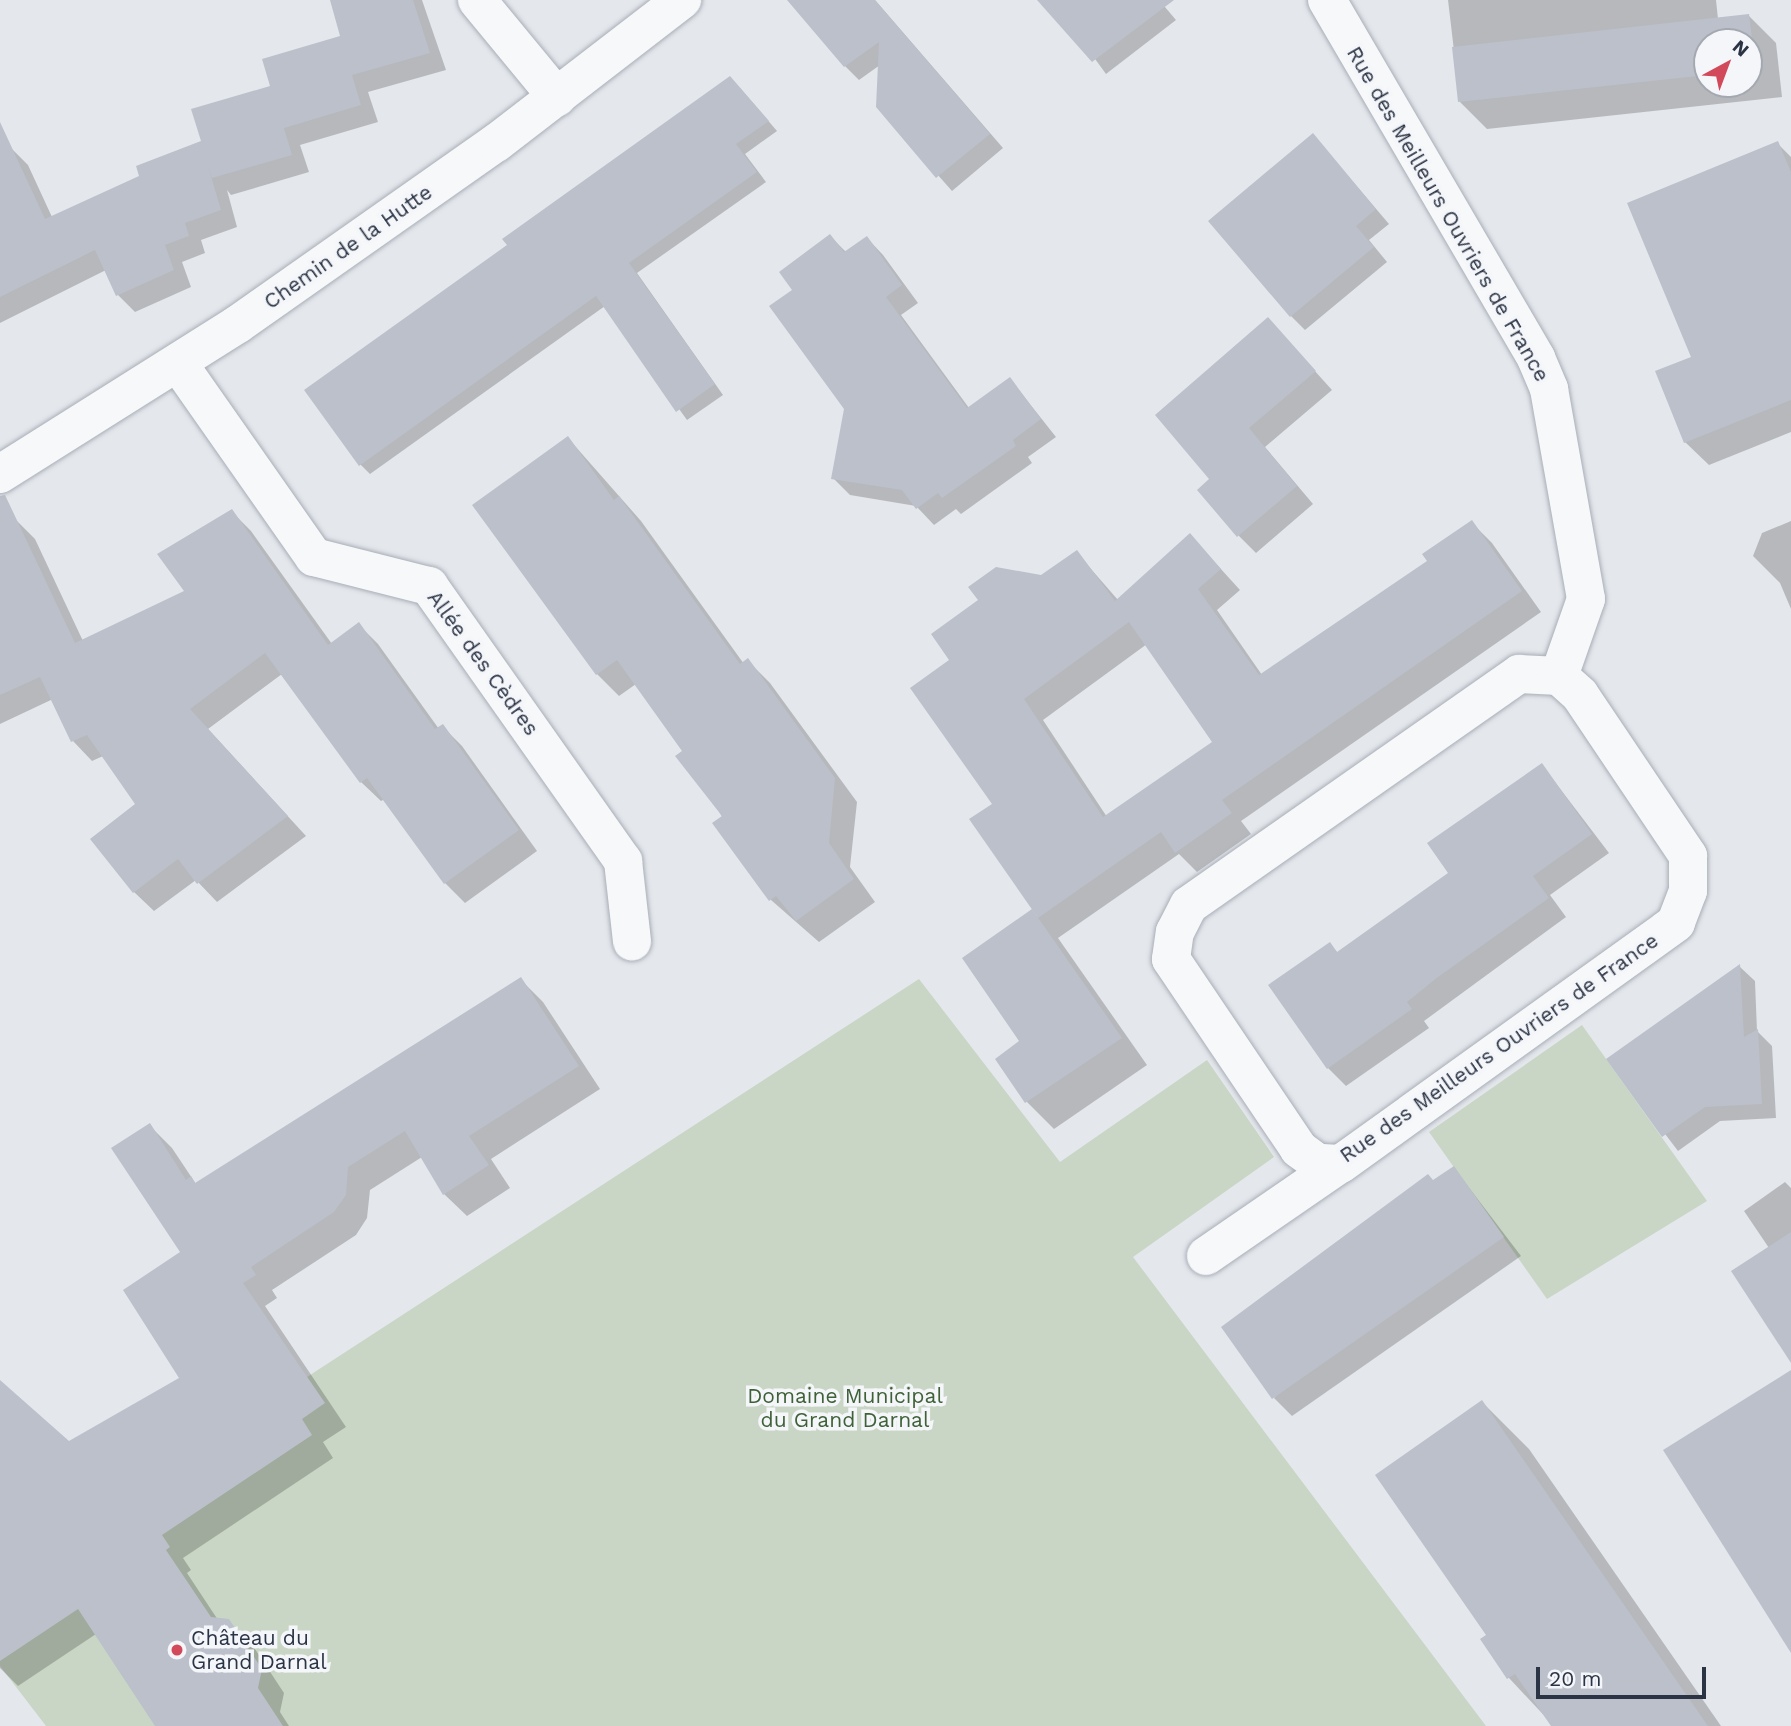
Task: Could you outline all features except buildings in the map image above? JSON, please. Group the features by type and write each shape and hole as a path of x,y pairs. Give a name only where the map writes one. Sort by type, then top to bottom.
{"street":[{"path":"477,0 557,97"},
{"name":"Chemin de la Hutte","path":"0,474 178,363 557,97 682,0"},
{"name":"Rue des Meilleurs Ouvriers de France","path":"1327,0 1536,358 1549,389 1586,599 1559,677"},
{"name":"Allée des Cèdres","path":"178,363 314,557 429,586 623,861 632,941"},
{"name":"Rue des Meilleurs Ouvriers de France","path":"1519,674 1559,677 1580,695 1688,856 1688,891 1676,923 1340,1164 1318,1163 1299,1149 1171,959 1175,932 1189,905 1519,674"},
{"path":"1206,1256 1340,1164"}],"green space":[{"name":"Domaine Municipal du Grand Darnal","path":"919,979 1060,1162 1207,1060 1274,1157 1133,1257 1486,1726 46,1726 0,1666 0,1561 307,1377"},
{"path":"1582,1025 1707,1201 1547,1299 1429,1132"}],"place":[{"name":"Château du Grand Darnal","path":"177,1650"}]}
